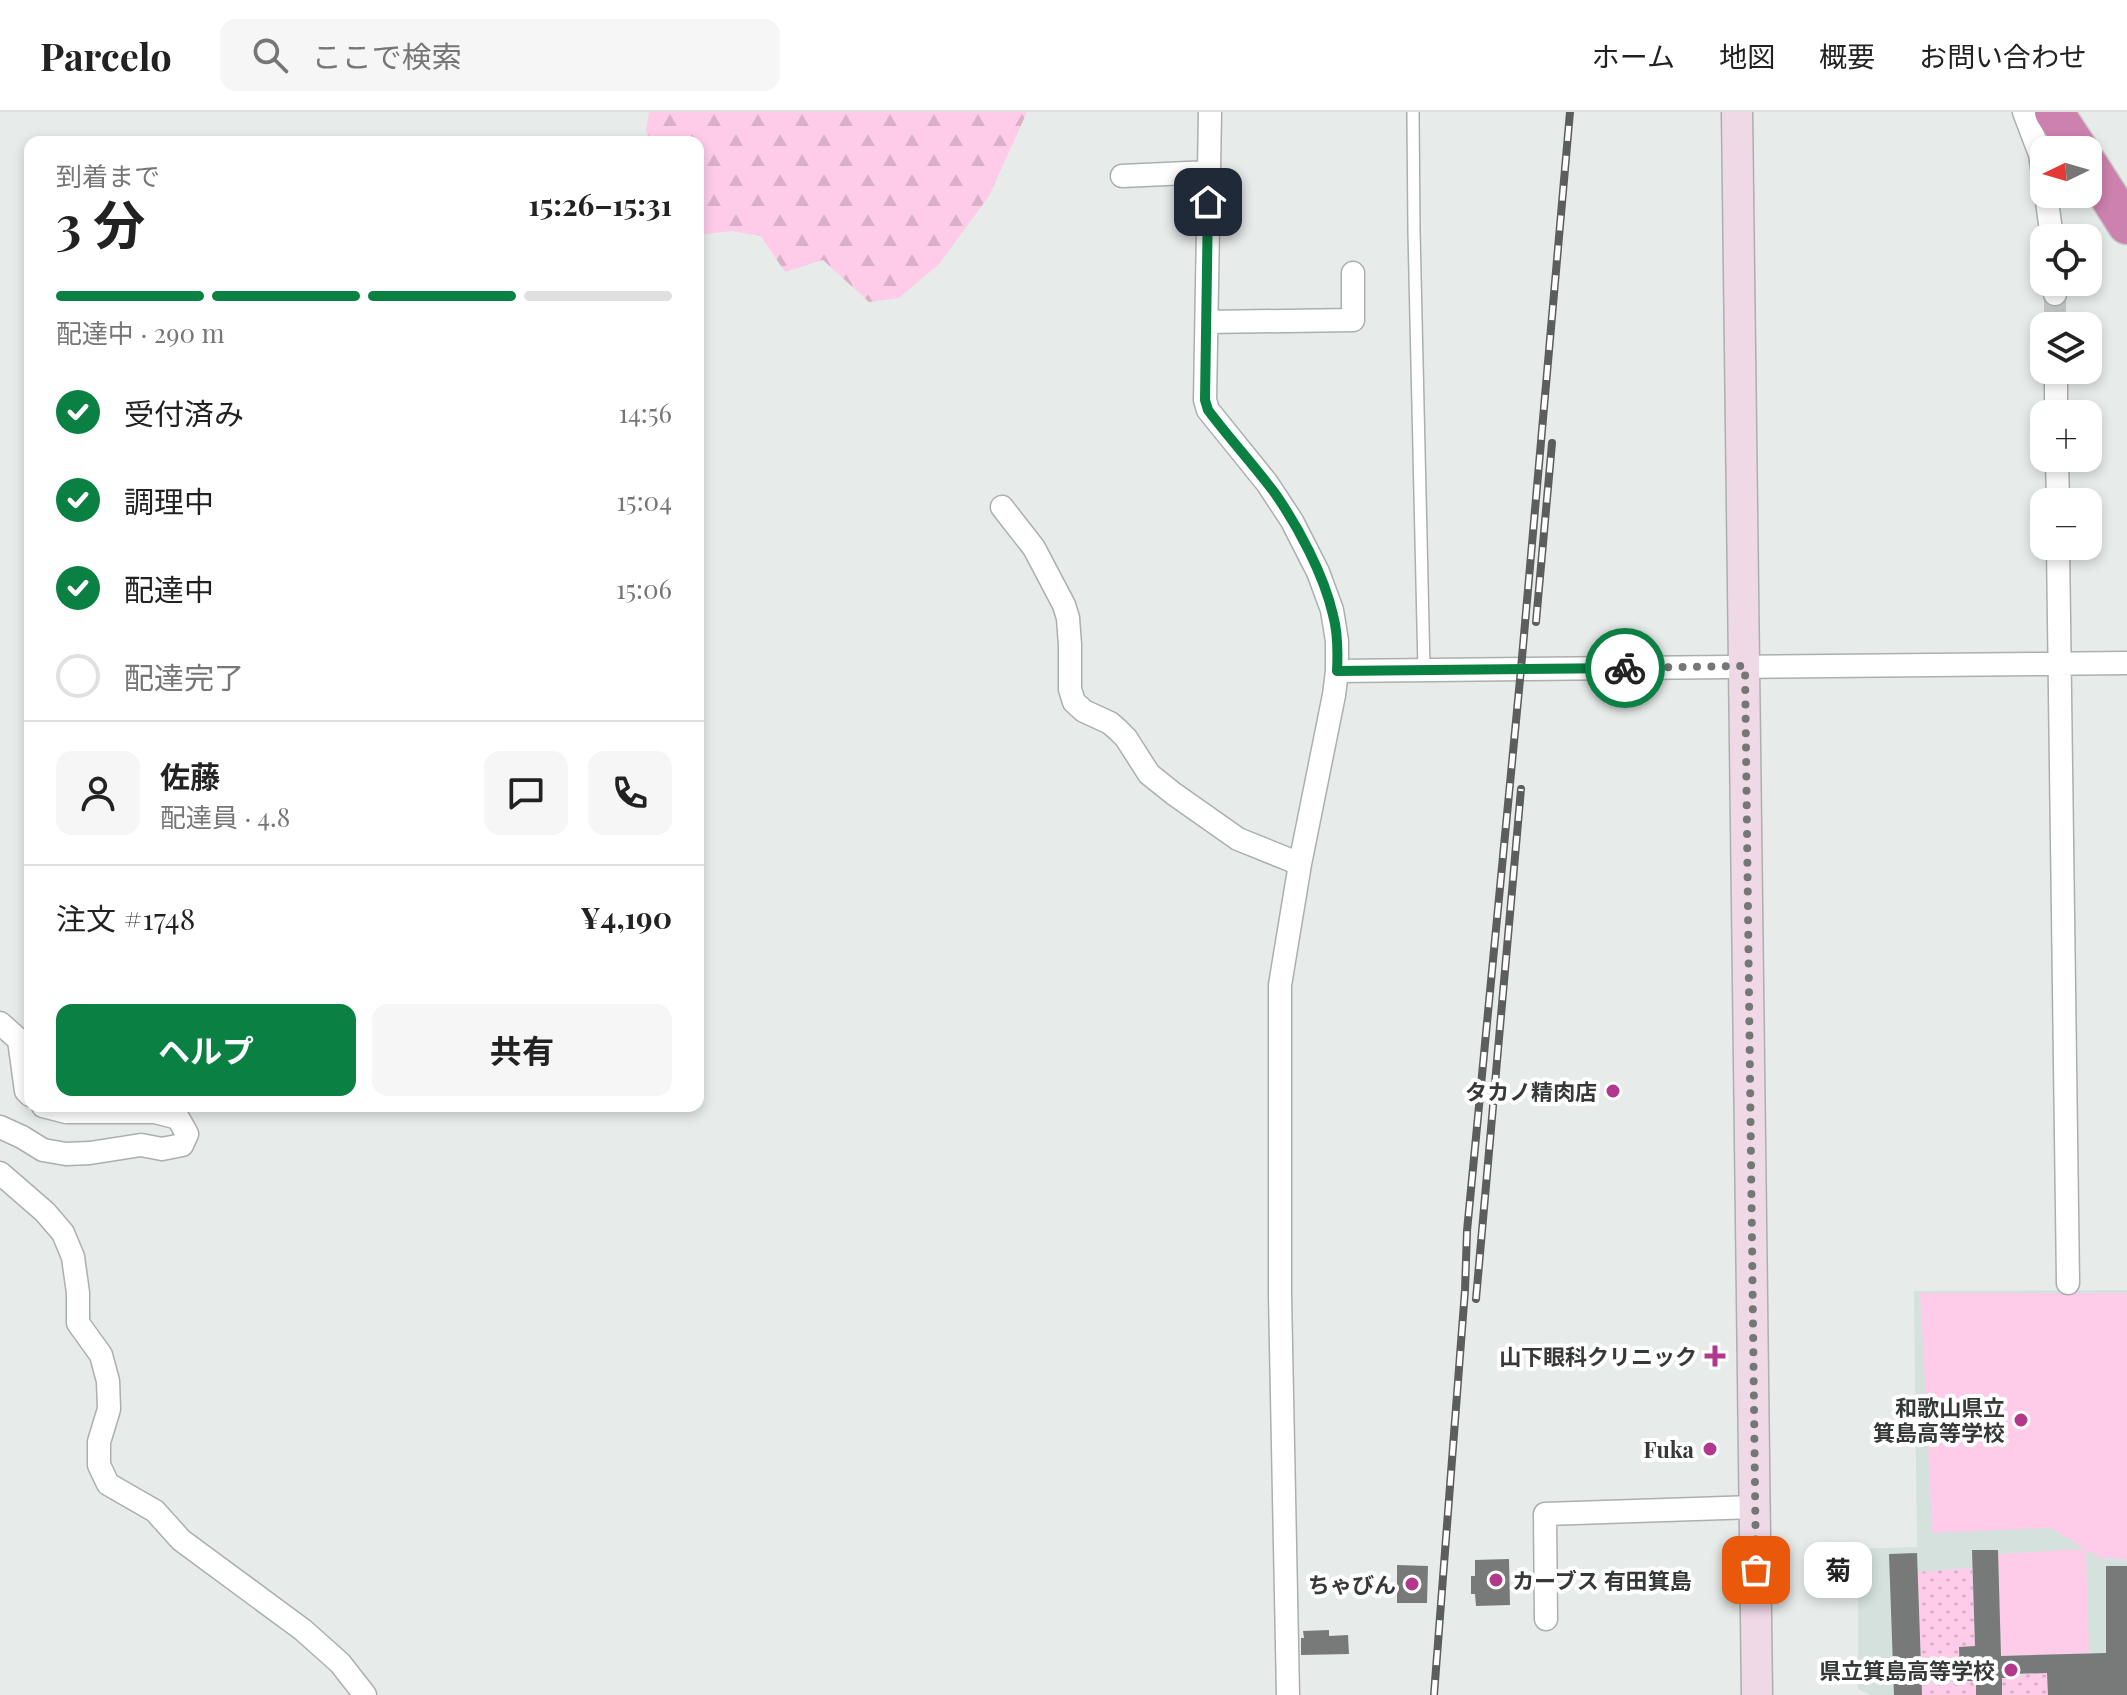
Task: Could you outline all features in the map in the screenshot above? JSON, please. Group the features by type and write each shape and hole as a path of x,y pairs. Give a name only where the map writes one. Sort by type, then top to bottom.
{"highway":[{"path":"2031,113 2061,136"},
{"path":"2102,186 2127,225"}],"street":[{"path":"1210,112 1205,400 1208,410 1277,496 1309,553 1334,619 1338,650 1328,729 1300,864 1280,985 1280,1280 1288,1695"},
{"path":"1737,112 1757,1695"},
{"path":"2031,113 2036,136"},
{"path":"1122,176 1209,172"},
{"path":"1207,322 1353,320 1353,273"},
{"path":"1002,507 1034,548 1064,605 1069,632 1070,689 1074,702 1118,730 1154,779 1174,794 1238,839 1300,864"},
{"path":"2058,560 2068,1283"},
{"path":"1337,671 2127,663"},
{"path":"0,1023 19,1040 24,1076"},
{"path":"0,1127 43,1150 66,1154 141,1145 162,1149 182,1145 187,1134 178,1118 155,1112 66,1112"},
{"path":"0,1173 45,1212 63,1233 73,1257 78,1323 101,1355 108,1381 109,1409 99,1442 99,1465 108,1484 155,1511 181,1540 303,1630 340,1663 365,1695"},
{"path":"1546,1619 1545,1514 1755,1507"}],"lane":[{"path":"1413,112 1424,670"}],"shaded area":[{"name":"和歌山県立 箕島高等学校","path":"2127,1290 2127,1695 1871,1695 1858,1689 1858,1549 1917,1547 1914,1291"}],"green space":[{"path":"649,112 1027,112 989,196 939,264 899,298 869,302 823,260 785,272 761,236 731,231 704,234 704,136 648,136 646,130"},
{"name":"和歌山県立 箕島高等学校","path":"1920,1293 2127,1293 2127,1559 2101,1558 2086,1550 2089,1653 2001,1656 1998,1554 2085,1549 2051,1528 1932,1533"},
{"path":"1972,1568 1975,1646 1959,1647 1960,1668 1921,1669 1918,1572"},
{"path":"2047,1673 2048,1695 2002,1695 2002,1678 2010,1678 2010,1674"},
{"path":"1976,1681 1976,1695 1922,1695 1921,1683"}],"building":[{"path":"1972,1550 1998,1550 2001,1656 2106,1653 2106,1566 2127,1566 2127,1695 2048,1695 2047,1673 2010,1674 2010,1678 2002,1678 2002,1695 1976,1695 1976,1681 1960,1681 1959,1647 1975,1646"},
{"path":"1917,1553 1922,1695 1894,1695 1889,1554"},
{"path":"1509,1559 1510,1605 1476,1606 1475,1594 1471,1594 1475,1560"},
{"name":"ちゃびん","path":"1397,1565 1428,1566 1427,1603 1397,1603"},
{"path":"1329,1630 1329,1636 1348,1635 1349,1654 1301,1655 1303,1631"}],"tunnel":[{"path":"2055,296 2055,312"}],"railway":[{"path":"1434,1695 1467,1231 1570,112"},
{"path":"1536,622 1552,443"},
{"path":"1476,1299 1521,789"}],"way so far":[{"path":"1625,668 1745,666 1756,1570"}],"place":[{"name":"タカノ精肉店","path":"1613,1091"},
{"name":"山下眼科クリニック","path":"1715,1356"},
{"name":"和歌山県立 箕島高等学校","path":"2021,1420"},
{"name":"Fuka","path":"1710,1449"},
{"name":"菊","path":"1756,1570"},
{"name":"カーブス 有田箕島","path":"1496,1580"},
{"name":"ちゃびん","path":"1412,1584"},
{"name":"県立箕島高等学校","path":"2011,1670"}],"route":[{"path":"1208,202 1205,400 1208,410 1277,496 1309,553 1332,610 1337,632 1337,671 1625,668"}]}
